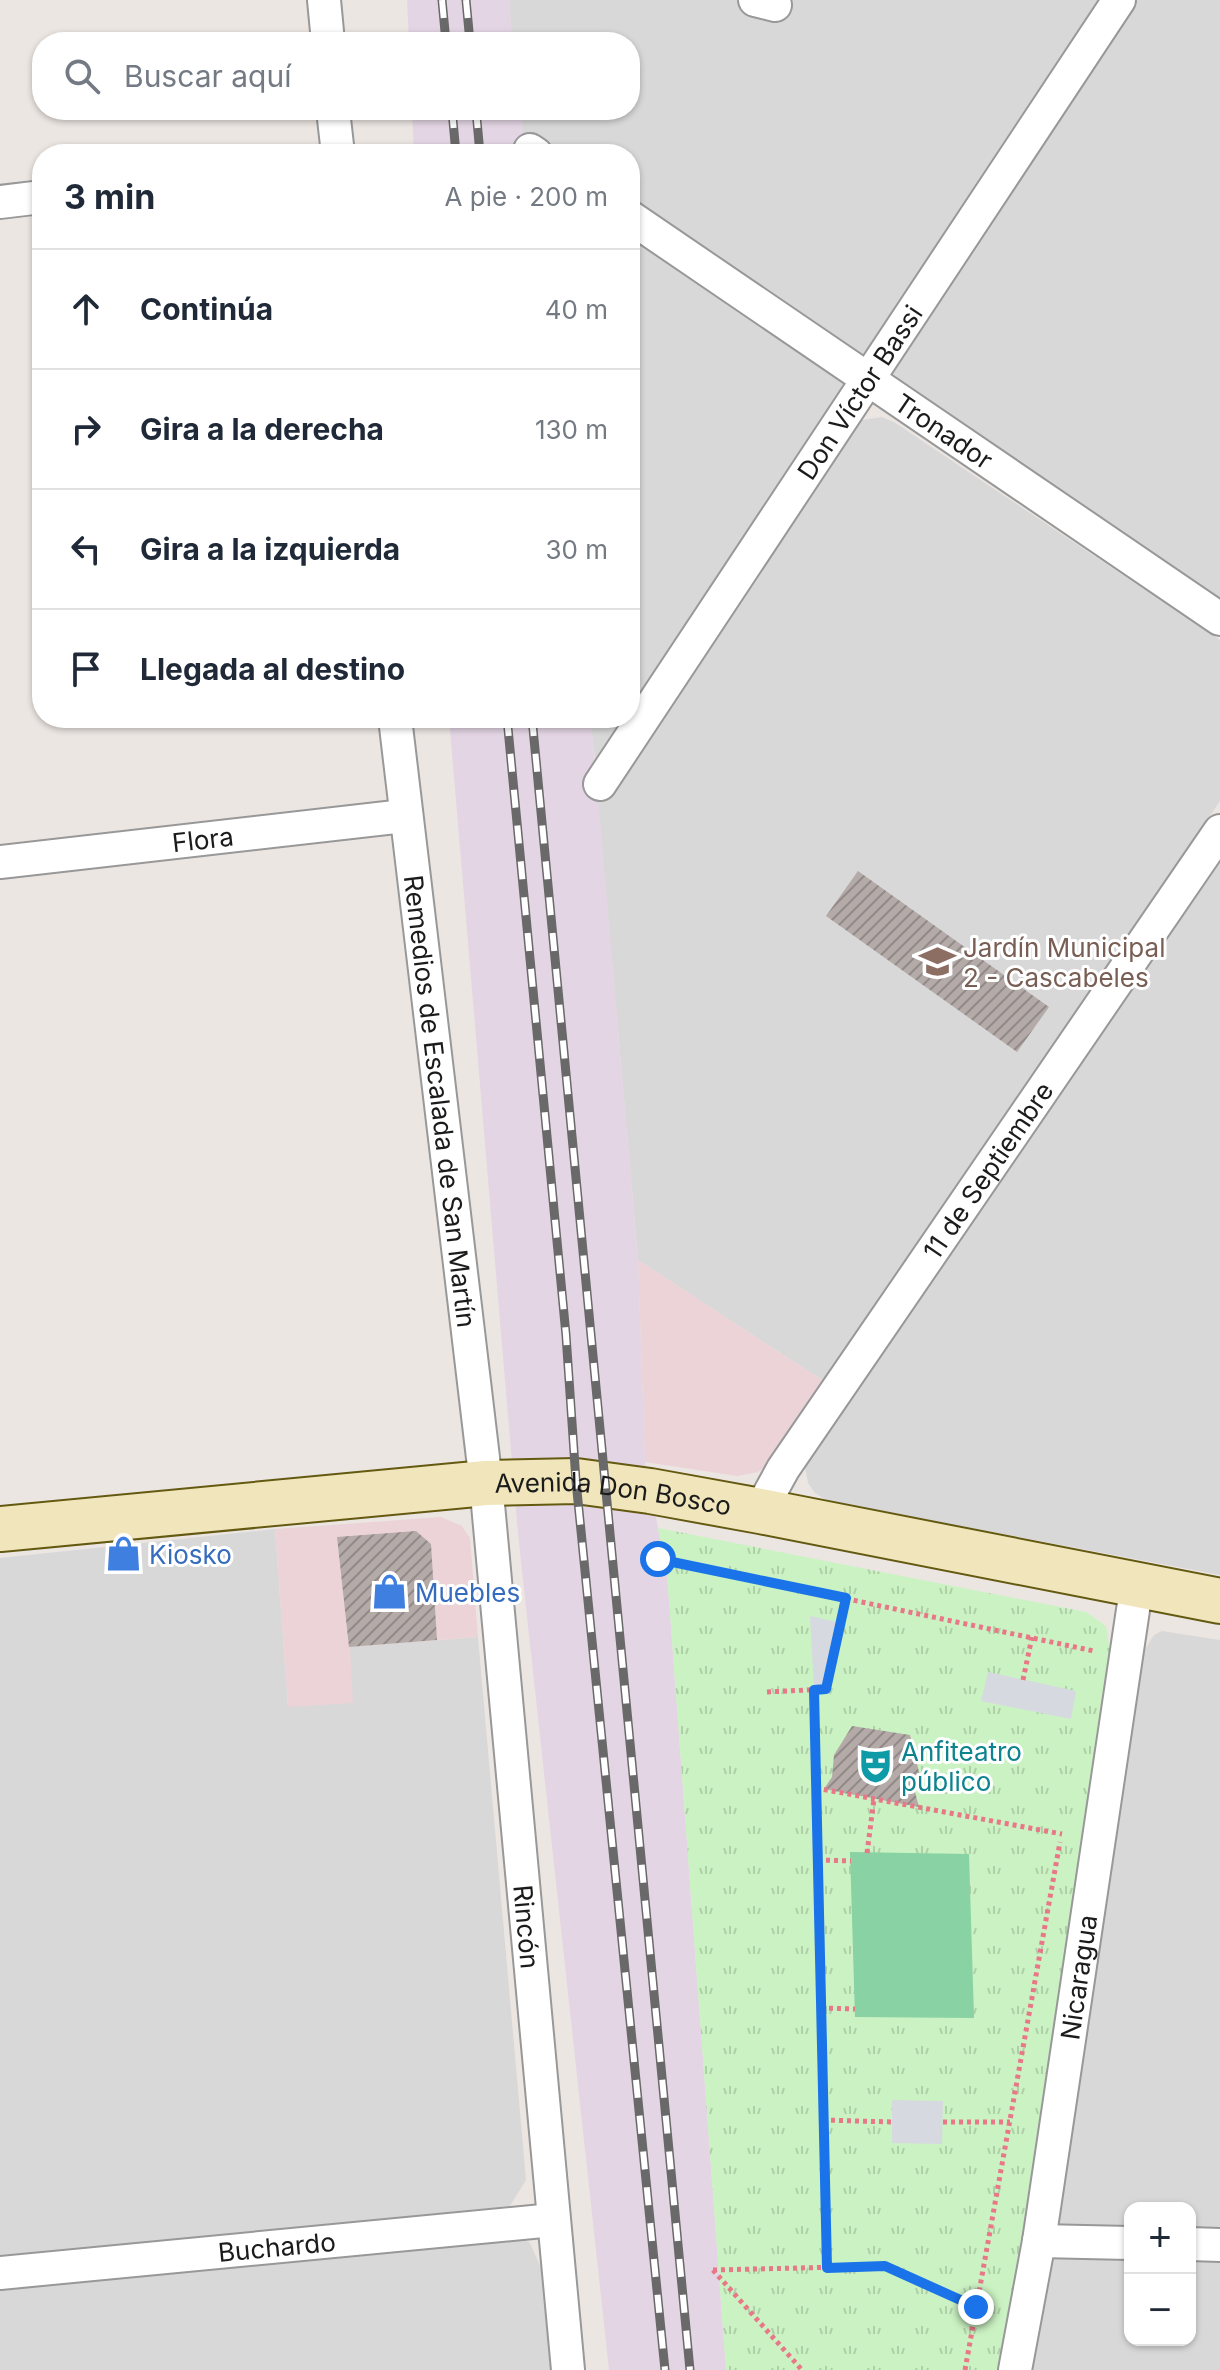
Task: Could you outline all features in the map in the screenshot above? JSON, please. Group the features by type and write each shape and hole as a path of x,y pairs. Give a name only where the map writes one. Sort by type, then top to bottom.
{"main road":[{"name":"Avenida Don Bosco","path":"0,1529 486,1483 529,1480 590,1482 760,1511 1220,1601"}],"street":[{"path":"324,0 327,32"},
{"name":"Don Víctor Bassi","path":"640,723 1119,0"},
{"path":"334,120 337,144"},
{"path":"0,202 32,198"},
{"name":"Tronador","path":"640,224 1220,619"},
{"name":"Remedios de Escalada de San Martín","path":"396,728 404,816 486,1483"},
{"name":"Don Víctor Bassi","path":"600,784 637,728"},
{"name":"Flora","path":"0,862 404,816"},
{"name":"11 de Septiembre","path":"760,1511 792,1456 1220,831"},
{"name":"Rincón","path":"486,1483 568,2370"},
{"name":"Nicaragua","path":"1015,2370 1039,2241 1137,1583"},
{"name":"Buchardo","path":"0,2273 553,2220"},
{"path":"1039,2241 1124,2243"},
{"path":"1196,2244 1220,2245"}],"path":[{"path":"658,1559 1095,1650 1092,1664"},
{"path":"767,1692 826,1689 846,1598"},
{"path":"1023,1680 1032,1637"},
{"path":"814,1690 827,2268"},
{"path":"816,1788 1062,1834"},
{"path":"867,1853 874,1799"},
{"path":"965,2370 1064,1820"},
{"path":"818,1860 851,1861"},
{"path":"821,2008 855,2009"},
{"path":"823,2120 892,2122"},
{"path":"943,2122 1010,2122"},
{"path":"802,2370 713,2270 885,2266 976,2307"}],"shaded area":[{"path":"407,0 509,0 511,32 409,32"},
{"path":"509,0 1220,0 1220,598 863,356 640,691 640,144 523,144 520,120 640,120 640,32 511,32"},
{"path":"412,120 521,120 525,144 414,144"},
{"path":"882,417 894,422 1220,640 1220,801 828,1384 638,1260 598,802 839,437 862,420"},
{"path":"450,728 592,728 638,1260 645,1462 667,1573 726,2370 609,2370 518,1534"},
{"path":"591,728 615,728 595,759"},
{"path":"1220,863 1220,1575 828,1501 815,1493 808,1483 806,1453"},
{"path":"638,1260 828,1384 772,1463 758,1472 737,1476 645,1462"},
{"path":"441,1517 462,1526 470,1538 478,1637 350,1647 353,1703 288,1707 275,1529"},
{"path":"275,1529 288,1707 349,1647 478,1637 526,2180 510,2206 0,2257 0,1558"},
{"path":"810,1616 841,1623 826,1689 814,1690"},
{"path":"1162,1631 1220,1640 1220,2370 1021,2370 1143,1652 1154,1635"},
{"path":"988,1672 1076,1691 1071,1719 981,1701"},
{"path":"892,2100 943,2101 942,2144 892,2143"},
{"path":"520,2236 530,2243 541,2268 551,2370 0,2370 0,2288"}],"green space":[{"path":"658,1528 1086,1612 1106,1626 1110,1651 1018,2288 1002,2370 726,2370 667,1573"},
{"path":"850,1852 969,1854 974,2018 855,2017"}],"building":[{"name":"Jardín Municipal 2 - Cascabeles","path":"858,871 1049,1007 1017,1052 826,916"},
{"name":"Muebles","path":"416,1531 431,1544 437,1640 349,1647 337,1537"},
{"name":"Anfiteatro público","path":"852,1726 910,1735 920,1776 915,1792 919,1807 824,1789 832,1777 834,1755"}],"railway":[{"path":"442,0 445,32"},
{"path":"466,0 469,32"},
{"path":"453,120 455,144"},
{"path":"477,120 479,144"},
{"path":"508,728 566,1335 576,1481 665,2370"},
{"path":"533,728 690,2370"}],"place":[{"name":"Jardín Municipal 2 - Cascabeles","path":"937,962"},
{"name":"Kiosko","path":"123,1554"},
{"name":"Muebles","path":"389,1592"},
{"name":"Anfiteatro público","path":"875,1766"}],"route":[{"path":"658,1559 846,1598 826,1689 814,1690 827,2268 885,2266 976,2307"}]}
